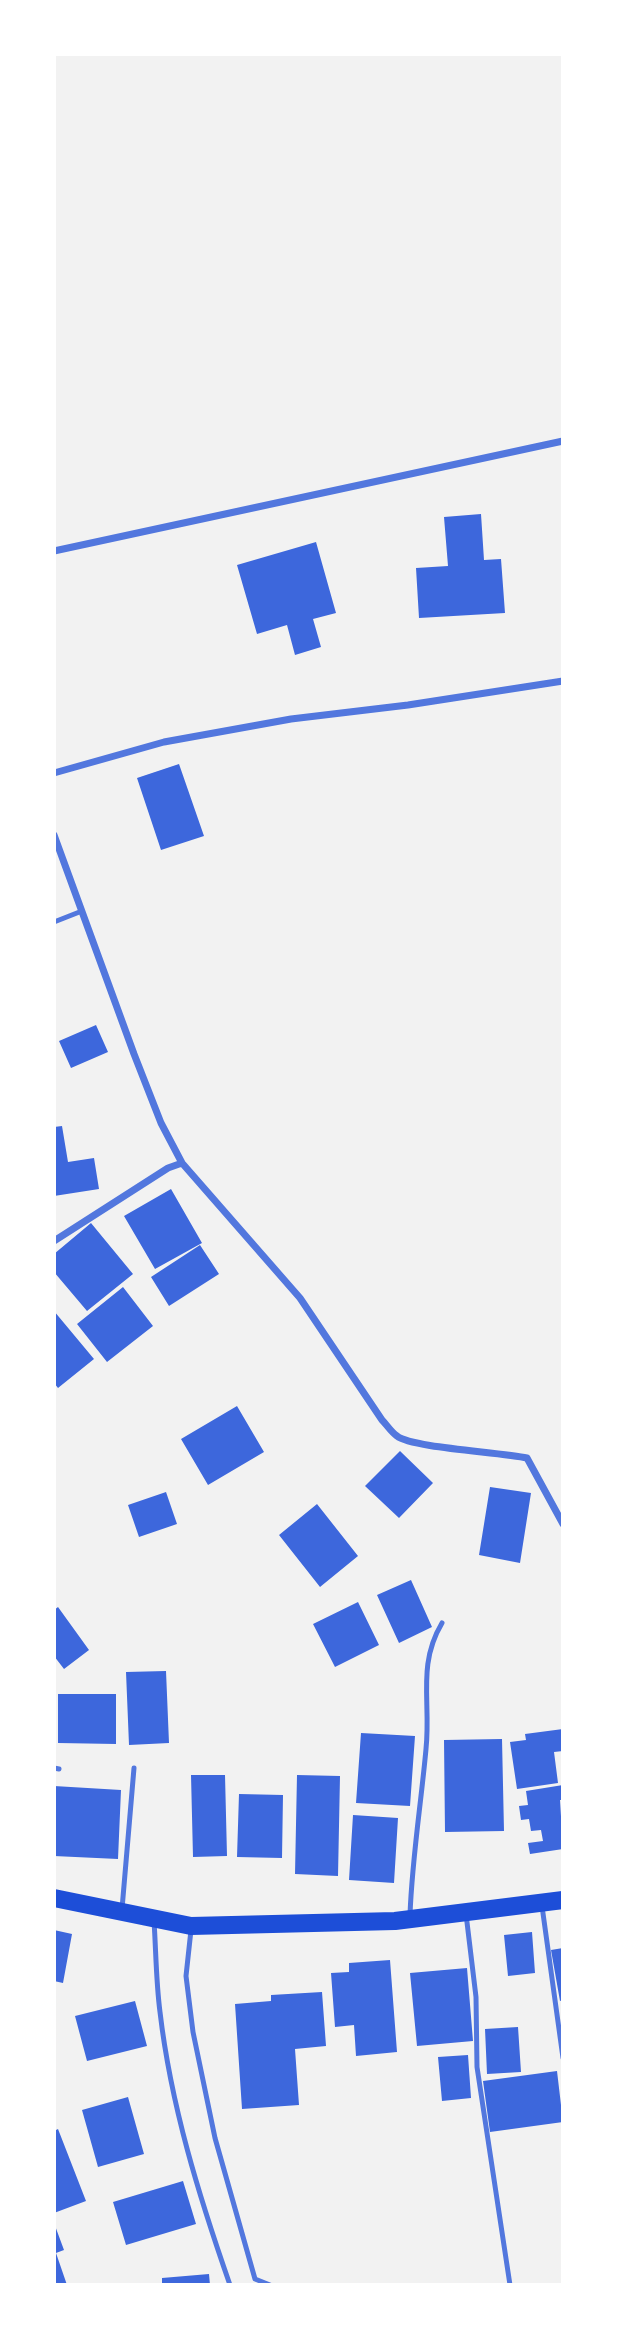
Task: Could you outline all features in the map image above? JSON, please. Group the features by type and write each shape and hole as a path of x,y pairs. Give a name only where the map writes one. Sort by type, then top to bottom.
{"main road":[{"path":"54,1898 154,1921 191,1926 410,1918 466,1914 563,1900"}],"street":[{"path":"54,551 563,441"},
{"path":"54,773 164,742 291,719 408,705 563,681"},
{"path":"54,835 138,1065 182,1163 300,1298 382,1420 398,1438 443,1448 498,1452 527,1458 563,1524"},
{"path":"54,1241 168,1168 182,1163"}],"lane":[{"path":"54,922 82,911"},
{"path":"410,1918 411,1879 427,1742 425,1667 431,1642 442,1623"},
{"path":"122,1913 134,1768"},
{"path":"541,1903 563,2058"},
{"path":"466,1914 476,1997 477,2067 510,2285"},
{"path":"154,1921 160,2012 175,2102 198,2192 230,2285"},
{"path":"191,1926 187,1976 193,2032 215,2138 256,2282 270,2285"}],"building":[{"path":"481,514 484,560 501,559 505,613 419,618 416,568 448,566 444,517"},
{"path":"316,542 336,613 313,619 321,647 295,655 287,625 257,634 237,565"},
{"path":"179,764 204,836 161,850 137,778"},
{"path":"96,1025 108,1052 71,1068 59,1041"},
{"path":"62,1126 68,1162 94,1158 99,1189 54,1196 54,1127"},
{"path":"171,1189 202,1243 155,1269 124,1216"},
{"path":"91,1223 133,1274 87,1311 54,1272 54,1254"},
{"path":"200,1245 219,1274 169,1306 151,1277"},
{"path":"123,1287 153,1326 107,1362 77,1324"},
{"path":"54,1311 94,1359 58,1388 54,1383"},
{"path":"237,1406 264,1452 208,1485 181,1439"},
{"path":"400,1451 433,1483 399,1518 365,1486"},
{"path":"490,1487 531,1493 520,1563 479,1555"},
{"path":"166,1492 177,1524 139,1537 128,1505"},
{"path":"317,1504 358,1556 320,1587 279,1535"},
{"path":"411,1580 432,1627 399,1643 377,1595"},
{"path":"358,1602 379,1645 335,1667 313,1624"},
{"path":"58,1607 89,1650 64,1669 54,1656 54,1610"},
{"path":"166,1671 169,1743 129,1745 126,1672"},
{"path":"58,1694 116,1694 116,1744 58,1743"},
{"path":"563,1729 563,1751 554,1752 558,1783 517,1789 510,1742 526,1740 525,1734"},
{"path":"361,1733 415,1736 410,1806 356,1803"},
{"path":"502,1739 504,1831 445,1832 444,1740"},
{"path":"191,1775 225,1775 227,1856 193,1857"},
{"path":"297,1775 340,1776 338,1876 295,1874"},
{"path":"563,1785 563,1800 560,1800 563,1849 530,1854 528,1843 543,1841 541,1830 531,1831 529,1819 521,1820 519,1806 528,1805 526,1791"},
{"path":"54,1786 121,1790 118,1859 54,1856"},
{"path":"239,1794 283,1795 282,1858 237,1857"},
{"path":"353,1815 398,1818 394,1883 349,1880"},
{"path":"54,1930 72,1934 63,1983 54,1981"},
{"path":"532,1932 535,1973 508,1976 504,1935"},
{"path":"563,1948 563,2000 560,2001 551,1950"},
{"path":"390,1960 397,2052 356,2056 354,2025 335,2027 331,1973 349,1972 349,1963"},
{"path":"467,1968 473,2041 417,2046 410,1973"},
{"path":"322,1992 326,2046 295,2049 299,2105 242,2109 235,2004 271,2001 271,1995"},
{"path":"135,2001 147,2046 87,2061 75,2016"},
{"path":"518,2027 521,2072 487,2074 485,2029"},
{"path":"468,2055 471,2098 442,2101 438,2057"},
{"path":"557,2071 563,2122 490,2132 483,2081"},
{"path":"128,2097 144,2154 98,2167 82,2110"},
{"path":"58,2129 86,2201 54,2213 54,2131"},
{"path":"183,2181 196,2224 126,2245 113,2202"},
{"path":"54,2223 64,2250 56,2253 67,2285 54,2285"},
{"path":"209,2274 210,2285 162,2285 162,2278"}]}
